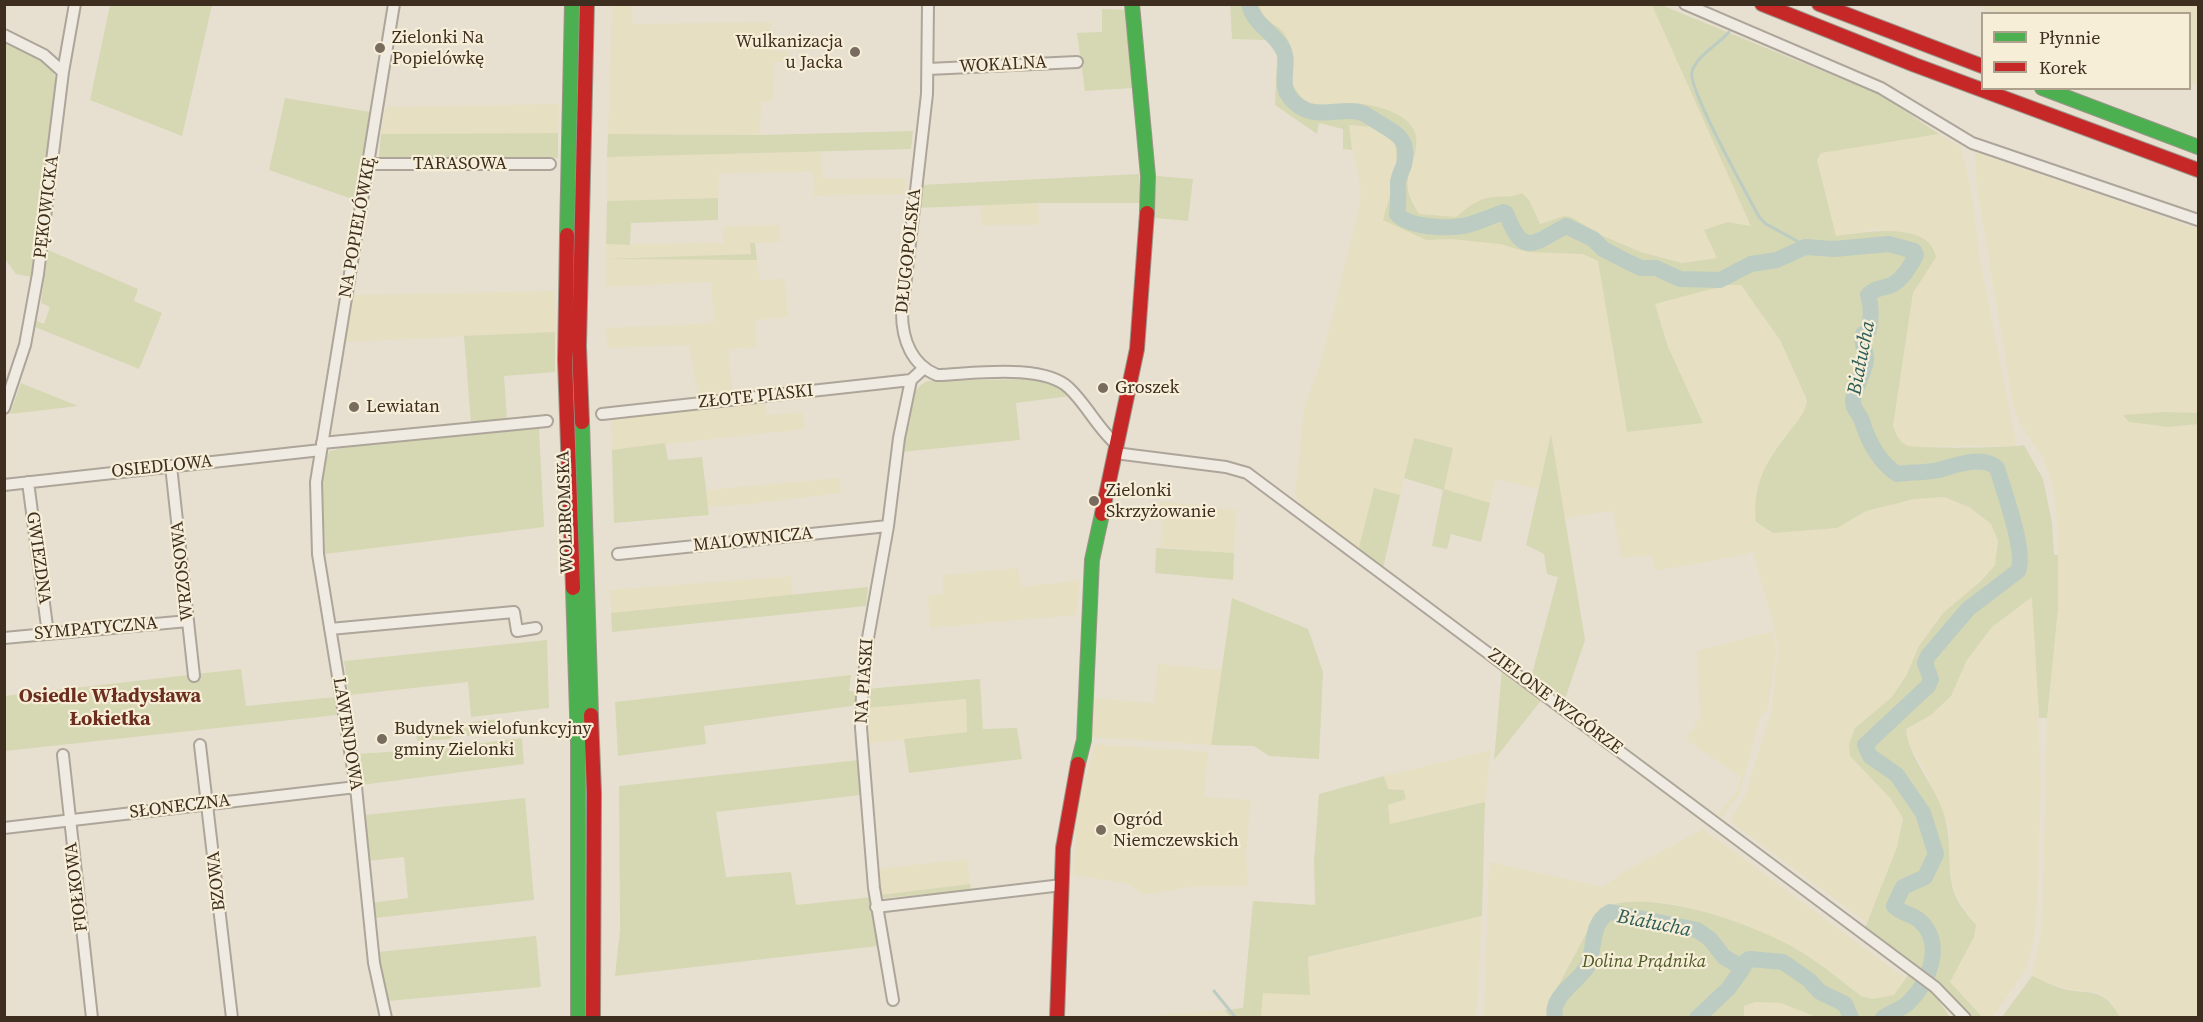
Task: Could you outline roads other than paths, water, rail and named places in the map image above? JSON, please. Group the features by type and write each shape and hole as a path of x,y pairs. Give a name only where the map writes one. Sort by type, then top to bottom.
{"main road":[{"name":"WOLBROMSKA","path":"572,4 565,360 578,744 578,1017"},
{"name":"WOLBROMSKA","path":"587,4 579,346 594,793 593,1017"},
{"path":"1057,1017 1067,814 1084,740 1092,560 1137,350 1148,223 1148,176 1132,4"},
{"path":"1762,4 1981,89"},
{"path":"1820,4 1981,65"},
{"path":"1983,90 2199,170"},
{"path":"2047,90 2199,147"}],"street":[{"name":"PĘKOWICKA","path":"4,408 25,345 38,274 63,72 75,4"},
{"name":"NA POPIELÓWKĘ","path":"321,447 394,4"},
{"name":"DŁUGOPOLSKA","path":"923,369 908,345 903,331 902,313 928,69 928,4"},
{"path":"1685,4 1881,88 1972,143 2199,220"},
{"path":"4,35 44,55 63,72"},
{"name":"WOKALNA","path":"928,69 1077,62"},
{"name":"TARASOWA","path":"369,164 550,164"},
{"path":"911,380 923,369 937,375 1045,374 1067,385 1098,422 1116,449"},
{"name":"ZŁOTE PIASKI","path":"602,414 911,380"},
{"name":"NA PIASKI","path":"893,1000 876,907 861,728 868,638 888,526 899,438 911,380"},
{"path":"1098,422 1111,424 1123,416"},
{"path":"321,447 547,422"},
{"name":"OSIEDLOWA","path":"4,485 321,447"},
{"name":"LAWENDOWA","path":"321,447 316,482 318,554 356,787 374,963 386,1017"},
{"name":"ZIELONE WZGÓRZE","path":"1116,449 1226,467 1247,473 1903,962 1935,987 1965,1017"},
{"name":"WRZOSOWA","path":"171,466 194,676"},
{"name":"GWIEZDNA","path":"28,482 48,634"},
{"name":"MALOWNICZA","path":"618,554 888,526"},
{"path":"330,629 514,612 517,631 536,628"},
{"name":"SYMPATYCZNA","path":"4,638 188,621"},
{"name":"BZOWA","path":"200,744 232,1017"},
{"name":"FIOŁKOWA","path":"63,755 92,1017"},
{"name":"SŁONECZNA","path":"4,828 356,787"},
{"path":"876,907 1062,885"}],"waterway":[{"name":"Białucha","path":"1249,4 1255,17 1278,41 1285,53 1285,87 1291,99 1312,112 1359,112 1392,131 1401,139 1405,156 1398,182 1397,214 1409,222 1437,227 1465,226 1503,212 1506,213 1518,237 1524,242 1537,241 1566,226 1593,239 1603,249 1628,262 1641,268 1656,268 1680,279 1720,280 1751,264 1777,260 1805,247 1834,249 1889,244 1914,251 1916,255 1914,259 1898,280 1868,295 1871,308 1870,325 1862,338 1866,360 1854,395 1854,406 1875,450 1884,463 1897,474 1934,471 1977,462 1991,464 1997,468 2017,536 2020,562 2018,571 1968,609 1928,656 1925,663 1931,679 1928,686 1865,745 1870,756 1897,775 1923,813 1936,854 1925,877 1903,887 1894,906 1919,920 1927,929 1932,940 1933,951 1928,974 1907,1004 1883,1018"},
{"path":"1729,32 1694,66 1693,82 1720,142 1759,217 1766,224 1808,247"},
{"name":"Białucha","path":"1555,1018 1556,1003 1587,967 1596,930 1603,917 1610,912 1697,930 1710,939 1724,957 1743,968 1746,961 1750,959 1783,962 1809,980 1820,992 1845,1004 1851,1018"},
{"path":"1697,1018 1728,989 1743,968"},
{"path":"1214,991 1236,1018"}],"place":[{"name":"Zielonki Na Popielówkę","path":"380,48"},
{"name":"Wulkanizacja u Jacka","path":"855,52"},
{"name":"Groszek","path":"1103,388"},
{"name":"Lewiatan","path":"354,407"},
{"name":"Zielonki Skrzyżowanie","path":"1094,501"},
{"name":"Budynek wielofunkcyjny gminy Zielonki","path":"382,739"},
{"name":"Ogród Niemczewskich","path":"1101,830"}],"district":[{"name":"Osiedle Władysława Łokietka","path":"110,708"}],"park label":[{"name":"Dolina Prądnika","path":"1644,962"}]}
